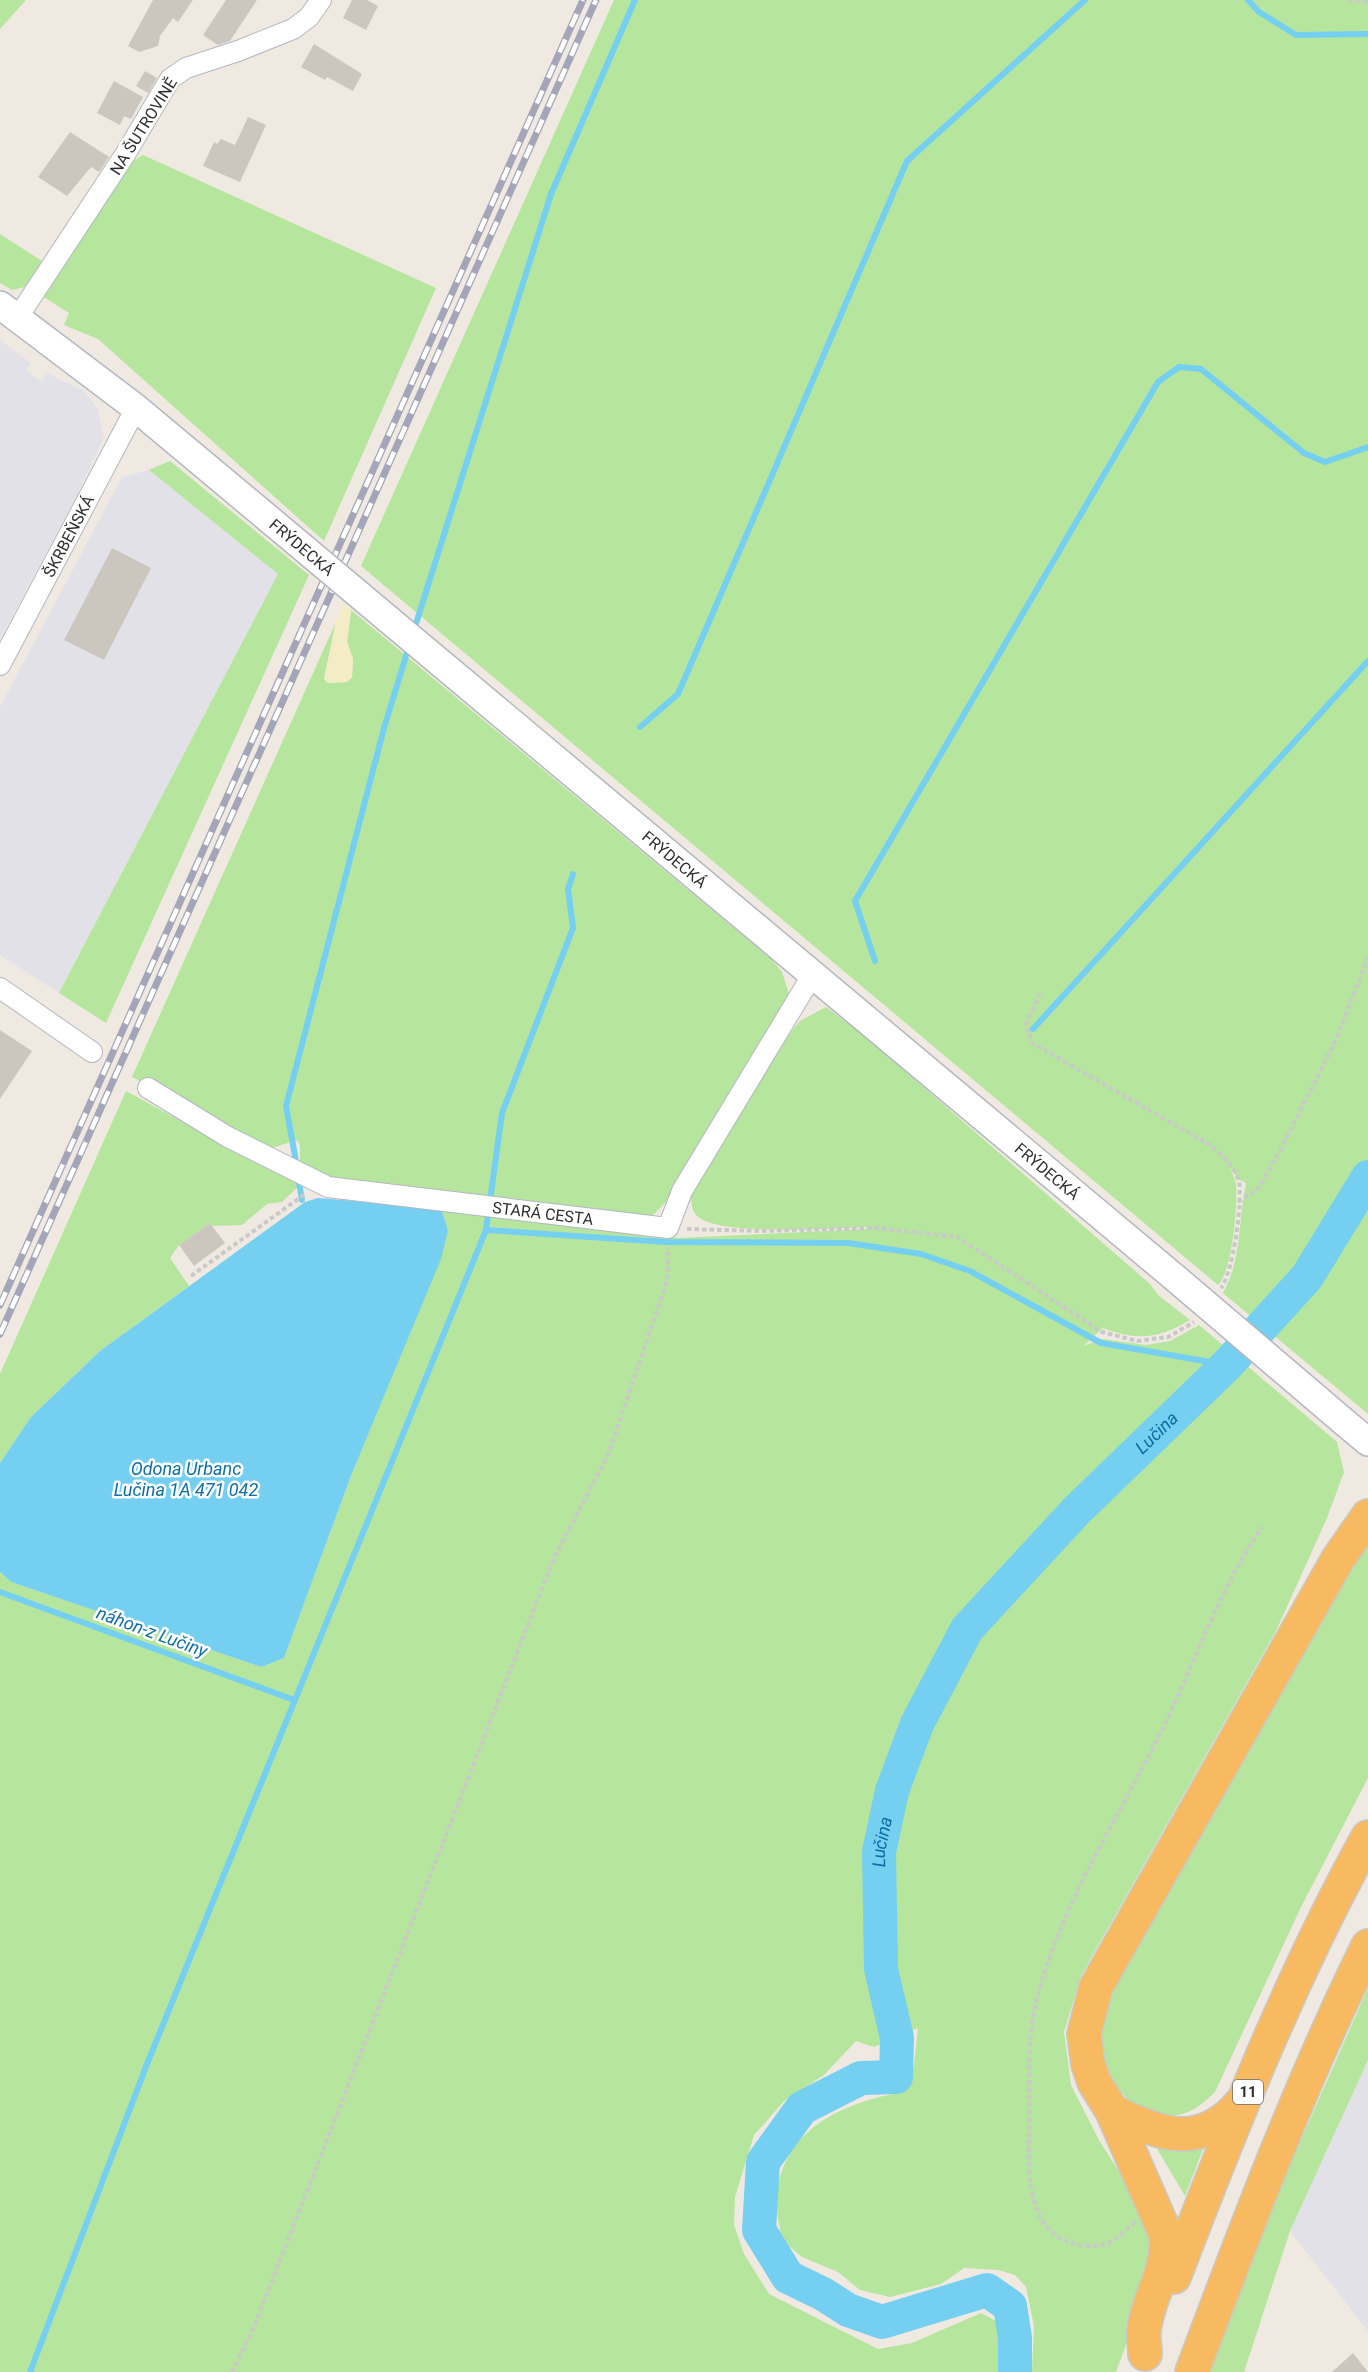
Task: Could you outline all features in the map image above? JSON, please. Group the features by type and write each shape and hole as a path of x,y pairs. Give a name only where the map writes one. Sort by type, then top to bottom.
{"highway":[{"path":"1142,2363 1144,2330 1168,2254 1166,2235 1112,2111 1094,2082 1085,2048 1086,2019 1096,1987 1338,1559 1368,1516"},
{"name":"11","path":"1142,2363 1263,2053 1308,1952 1368,1837"},
{"path":"1192,2372 1282,2140 1344,1994 1368,1946"},
{"path":"1112,2111 1144,2127 1169,2134 1206,2131 1222,2121 1242,2103 1263,2053"}],"main road":[{"name":"FRÝDECKÁ","path":"9,311 135,408 282,530 1368,1442"}],"street":[{"name":"NA ŠUTROVINĚ","path":"9,311 126,153 170,79 186,68 238,51 293,29 309,17 321,0"},
{"name":"ŠKRBEŇSKÁ","path":"0,665 135,408"},
{"path":"668,1228 682,1191 813,974"},
{"path":"0,988 92,1052"},
{"name":"STARÁ CESTA","path":"148,1088 228,1137 328,1187 668,1228"}],"path":[{"path":"1349,0 1368,3"},
{"path":"1238,1202 1258,1189 1284,1145 1335,1042 1368,957"},
{"path":"1040,993 1026,1024 1032,1043 1210,1145 1231,1165 1239,1182 1233,1257 1226,1281 1219,1290"},
{"path":"191,1276 320,1182"},
{"path":"232,2372 254,2327 554,1558 608,1455 668,1281 668,1228 761,1231 876,1228 957,1237 1102,1332 1137,1341 1168,1337 1193,1324 1199,1316"}],"shaded area":[{"path":"0,340 31,363 26,370 41,381 47,373 84,391 97,408 104,437 78,493 0,639"},
{"path":"149,470 278,574 59,993 0,955 0,707 122,477"},
{"path":"1368,2060 1368,2331 1290,2231"}],"green space":[{"path":"0,0 26,0 0,29"},
{"path":"614,0 1368,0 1368,1414 1223,1293 1237,1253 1246,1183 1238,1179 1230,1168 1236,1185 1235,1222 1227,1267 1218,1285 361,566"},
{"path":"143,155 436,288 324,541 98,339 64,325 69,313 42,296 128,164"},
{"path":"0,234 42,261 25,287 12,290 0,283"},
{"path":"170,461 309,575 106,1023 59,993 278,574 149,470"},
{"path":"351,610 772,960 782,972 790,997 665,1203 654,1214 642,1219 321,1177 300,1162 300,1145 297,1140 269,1149 132,1077 336,622 324,679 328,683 347,682 352,677 353,659 347,642"},
{"path":"826,1007 861,1033 1150,1284 1158,1295 1190,1320 1168,1331 1148,1336 1127,1335 1103,1328 1083,1346 1103,1339 1146,1345 1170,1341 1199,1325 1337,1442 1344,1472 1327,1518 1276,1631 1081,1976 1064,2032 1071,2085 1100,2142 1131,2190 1150,2235 1151,2277 1116,2372 1032,2372 1034,2326 1026,2287 1015,2275 998,2270 964,2268 941,2284 890,2297 860,2290 838,2272 802,2257 782,2240 777,2212 777,2192 785,2164 795,2146 825,2119 843,2110 882,2096 903,2092 914,2066 918,2028 874,2047 856,2041 824,2075 784,2101 754,2135 735,2197 734,2225 744,2254 769,2294 878,2349 912,2343 981,2313 998,2322 1000,2372 0,2372 0,1572 11,1582 261,1667 284,1658 352,1473 448,1230 441,1208 678,1238 869,1229 869,1227 750,1229 707,1222 696,1215 693,1210 691,1193 763,1072 800,1021"},
{"path":"126,1091 243,1155 303,1182 282,1202 267,1204 242,1225 213,1226 210,1223 179,1245 170,1258 189,1286 100,1351 31,1417 0,1463 0,1374"},
{"path":"1368,1545 1368,1778 1301,1907 1215,2092 1189,2112 1172,2116 1139,2113 1118,2087 1101,2054 1102,2007 1342,1580"},
{"path":"1368,1988 1368,2060 1290,2231 1244,2372 1210,2372 1263,2226"},
{"path":"1205,2144 1185,2196 1156,2147"}],"sand":[{"path":"344,603 351,610 347,642 353,659 352,677 347,682 328,683 324,679 336,622"}],"water":[{"name":"Odona Urbanc Lučina 1A 471 042","path":"318,1198 441,1208 448,1230 441,1259 352,1473 284,1658 261,1667 11,1582 0,1572 0,1463 31,1417 100,1351 305,1202"}],"building":[{"path":"153,0 193,0 178,22 173,18 160,36 158,46 139,52 128,46"},
{"path":"226,0 257,0 230,41 218,45 203,35"},
{"path":"352,0 367,0 378,6 366,30 343,18"},
{"path":"314,44 362,74 353,91 327,77 325,80 301,67"},
{"path":"145,71 157,78 148,93 136,86"},
{"path":"114,81 143,97 131,119 124,116 120,125 97,113"},
{"path":"248,117 266,125 240,182 203,166 214,142 217,144 221,139 235,145"},
{"path":"70,132 109,157 99,172 91,167 67,196 38,177"},
{"path":"112,548 151,568 104,660 64,640"},
{"path":"0,1030 32,1051 0,1099"},
{"path":"210,1223 225,1243 194,1266 179,1245"},
{"path":"1353,2353 1368,2372 1332,2372"}],"waterway":[{"path":"414,630 551,194 635,0"},
{"path":"640,727 678,694 907,161 1085,0"},
{"path":"1248,0 1259,12 1296,35 1368,34"},
{"path":"875,961 855,901 1158,382 1179,367 1201,369 1304,453 1325,462 1368,447"},
{"path":"297,1167 286,1106 384,728 409,646"},
{"path":"1033,1029 1368,661"},
{"path":"30,2372 147,2064 486,1230 502,1113 573,928 568,889 573,874"},
{"path":"298,1177 302,1200"},
{"name":"Lučina","path":"1015,2372 1015,2338 1010,2306 987,2290 882,2322 848,2310 823,2294 788,2277 759,2230 763,2162 802,2108 861,2078 896,2077 897,2038 881,1969 879,1852 892,1791 917,1724 967,1629 1077,1510 1227,1365 1307,1277 1368,1177"},
{"path":"486,1230 665,1242 848,1243 921,1254 970,1271 1101,1343 1227,1365"},
{"name":"náhon-z Lučiny","path":"0,1592 294,1700"}],"railway":[{"path":"0,1305 583,0"},
{"path":"0,1334 596,0"}]}
